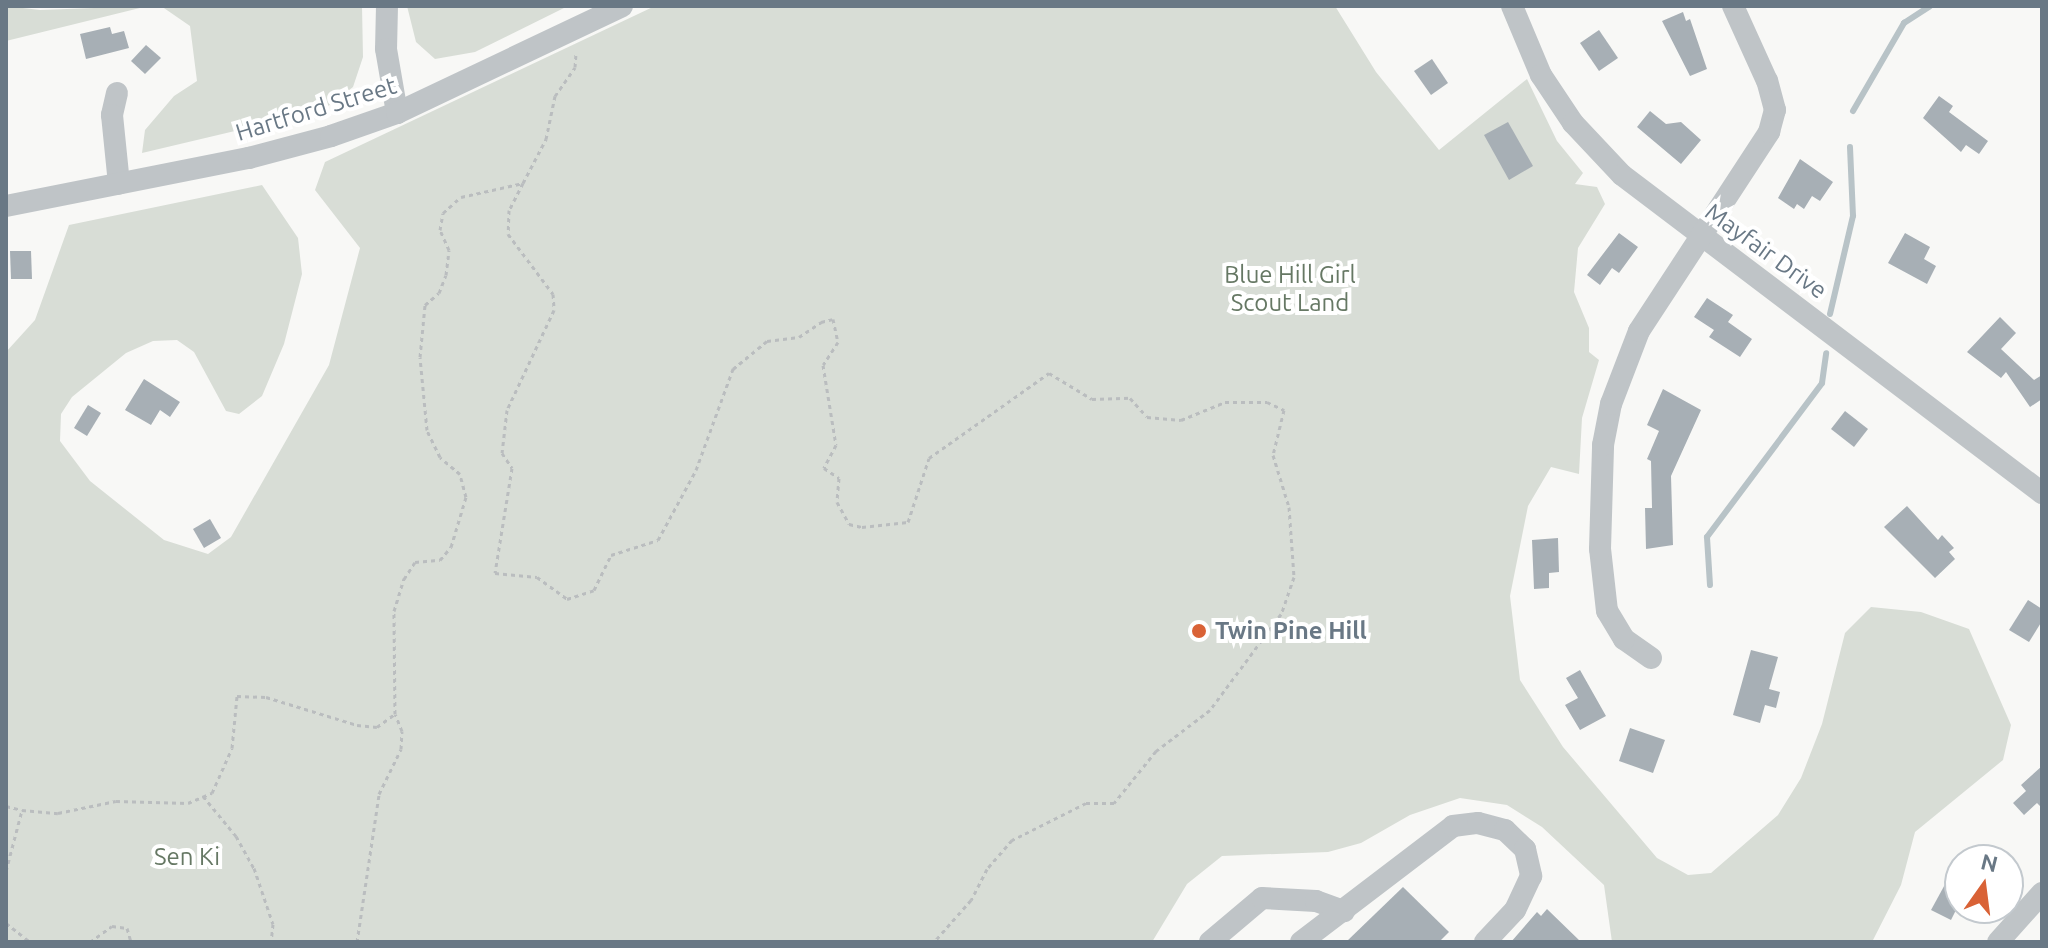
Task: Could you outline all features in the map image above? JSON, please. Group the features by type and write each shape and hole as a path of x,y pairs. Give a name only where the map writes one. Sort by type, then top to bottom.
{"street":[{"path":"387,6 386,49 397,113"},
{"name":"Hartford Street","path":"6,206 249,158 397,113 622,6"},
{"name":"Mayfair Drive","path":"1512,6 1541,75 1573,123 1622,175 1698,237 1798,305 2042,493"},
{"path":"1651,658 1624,639 1607,611 1600,549 1603,445 1611,404 1639,331 1698,237 1752,161 1775,110 1733,6"},
{"path":"117,93 112,115 119,184"},
{"path":"1301,942 1453,826 1478,823 1505,830 1525,849 1531,876 1515,910 1485,942"},
{"path":"1998,942 2042,893"},
{"path":"1210,942 1262,898 1316,901 1344,911"}],"path":[{"path":"583,26 575,67 555,96 546,139 509,210 508,234 553,294 554,310 507,410 502,453 512,468 495,573 537,577 567,599 594,590 611,555 658,540 696,470 733,369 767,341 799,337 821,322 833,319 838,342 823,365 836,445 824,468 839,478 837,502 849,524 862,527 908,522 929,458 1049,373 1092,399 1130,398 1147,417 1181,420 1225,402 1267,402 1284,410 1273,455 1289,507 1294,577 1281,614 1210,710 1156,751 1114,803 1086,803 1012,840 987,869 971,900 934,942"},
{"path":"357,942 379,794 401,749 402,731 395,714 394,611 404,579 415,562 440,560 451,547 466,497 460,474 440,457 427,430 420,357 425,305 439,293 446,275 449,250 440,230 443,213 461,197 523,183"},
{"path":"6,806 58,813 116,801 188,803 212,793 232,748 237,696 266,697 357,725 377,727 395,714"},
{"path":"203,796 236,836 254,868 273,924 271,942"},
{"path":"6,871 22,810"},
{"path":"6,923 30,942"},
{"path":"90,942 112,926 127,928 131,942"}],"green space":[{"path":"6,6 40,10 148,6 6,41"},
{"path":"161,6 362,6 363,57 353,87 323,110 142,153 145,130 174,96 197,81 190,26"},
{"path":"407,6 568,6 475,52 435,59 416,42"},
{"path":"655,6 1335,6 1376,72 1439,150 1527,79 1557,141 1583,173 1575,184 1597,187 1605,204 1578,248 1574,292 1589,328 1589,352 1599,360 1582,418 1579,474 1551,467 1528,506 1510,596 1520,680 1563,747 1657,858 1688,875 1711,873 1778,815 1801,778 1822,724 1845,633 1871,607 1921,612 1969,629 2011,725 2003,760 1915,832 1901,885 1872,942 1612,942 1604,885 1542,827 1507,805 1460,798 1410,815 1361,843 1328,852 1222,856 1187,884 1152,942 6,942 6,352 35,320 69,225 262,185 298,238 302,274 284,344 262,396 239,414 226,411 194,352 177,340 153,341 126,353 72,397 61,414 60,441 90,481 164,540 208,554 231,537 329,365 360,248 315,190 325,162"}],"building":[{"path":"1683,12 1686,21 1690,19 1707,69 1690,76 1662,21"},
{"path":"110,27 112,34 124,31 129,48 86,59 80,34"},
{"path":"1599,30 1618,58 1599,71 1580,43"},
{"path":"146,45 161,58 145,74 131,61"},
{"path":"1432,59 1448,83 1431,95 1414,71"},
{"path":"1939,96 1953,106 1949,112 1988,141 1979,154 1966,145 1961,152 1923,118"},
{"path":"1650,111 1666,124 1681,122 1701,140 1681,164 1637,127"},
{"path":"1508,122 1533,166 1509,180 1484,135"},
{"path":"1800,159 1833,182 1820,201 1812,196 1804,209 1797,204 1794,209 1778,198"},
{"path":"1619,233 1638,247 1619,273 1612,268 1600,285 1587,275"},
{"path":"1905,233 1930,247 1924,259 1936,266 1927,284 1888,263"},
{"path":"10,251 31,251 32,279 11,279"},
{"path":"1707,298 1733,315 1728,322 1752,339 1740,357 1709,337 1714,330 1694,317"},
{"path":"2000,317 2016,333 2001,349 2034,380 2042,375 2042,399 2030,407 2006,372 2001,378 1967,352"},
{"path":"144,379 180,402 170,417 160,410 151,425 125,410"},
{"path":"1663,389 1701,410 1671,476 1673,545 1646,549 1645,508 1652,508 1651,461 1647,459 1659,431 1647,425"},
{"path":"88,405 101,413 87,436 74,428"},
{"path":"1845,411 1868,429 1854,447 1831,429"},
{"path":"1907,506 1938,540 1942,535 1954,548 1949,552 1955,559 1935,578 1884,527"},
{"path":"210,519 221,538 204,548 193,529"},
{"path":"1558,538 1559,572 1549,573 1549,588 1534,589 1532,540"},
{"path":"2028,600 2042,609 2042,621 2029,642 2009,630"},
{"path":"1751,650 1778,657 1769,689 1780,692 1776,708 1765,705 1760,723 1733,715"},
{"path":"1580,670 1606,716 1580,730 1565,705 1578,698 1566,678"},
{"path":"1630,728 1665,740 1653,773 1619,761"},
{"path":"2042,766 2042,808 2037,803 2024,815 2013,803 2026,791 2021,785"},
{"path":"1944,886 1944,916 1931,910"},
{"path":"1403,887 1449,932 1439,942 1346,942"},
{"path":"1547,909 1581,942 1511,942 1537,912 1541,916"}],"waterway":[{"path":"1853,111 1904,23 1930,6"},
{"path":"1830,314 1853,216 1850,147"},
{"path":"1710,585 1707,537 1822,383 1826,353"}],"place":[{"name":"Twin Pine Hill","path":"1199,631"}],"park label":[{"name":"Blue Hill Girl Scout Land","path":"1290,289"},
{"name":"Sen Ki","path":"187,857"}]}
